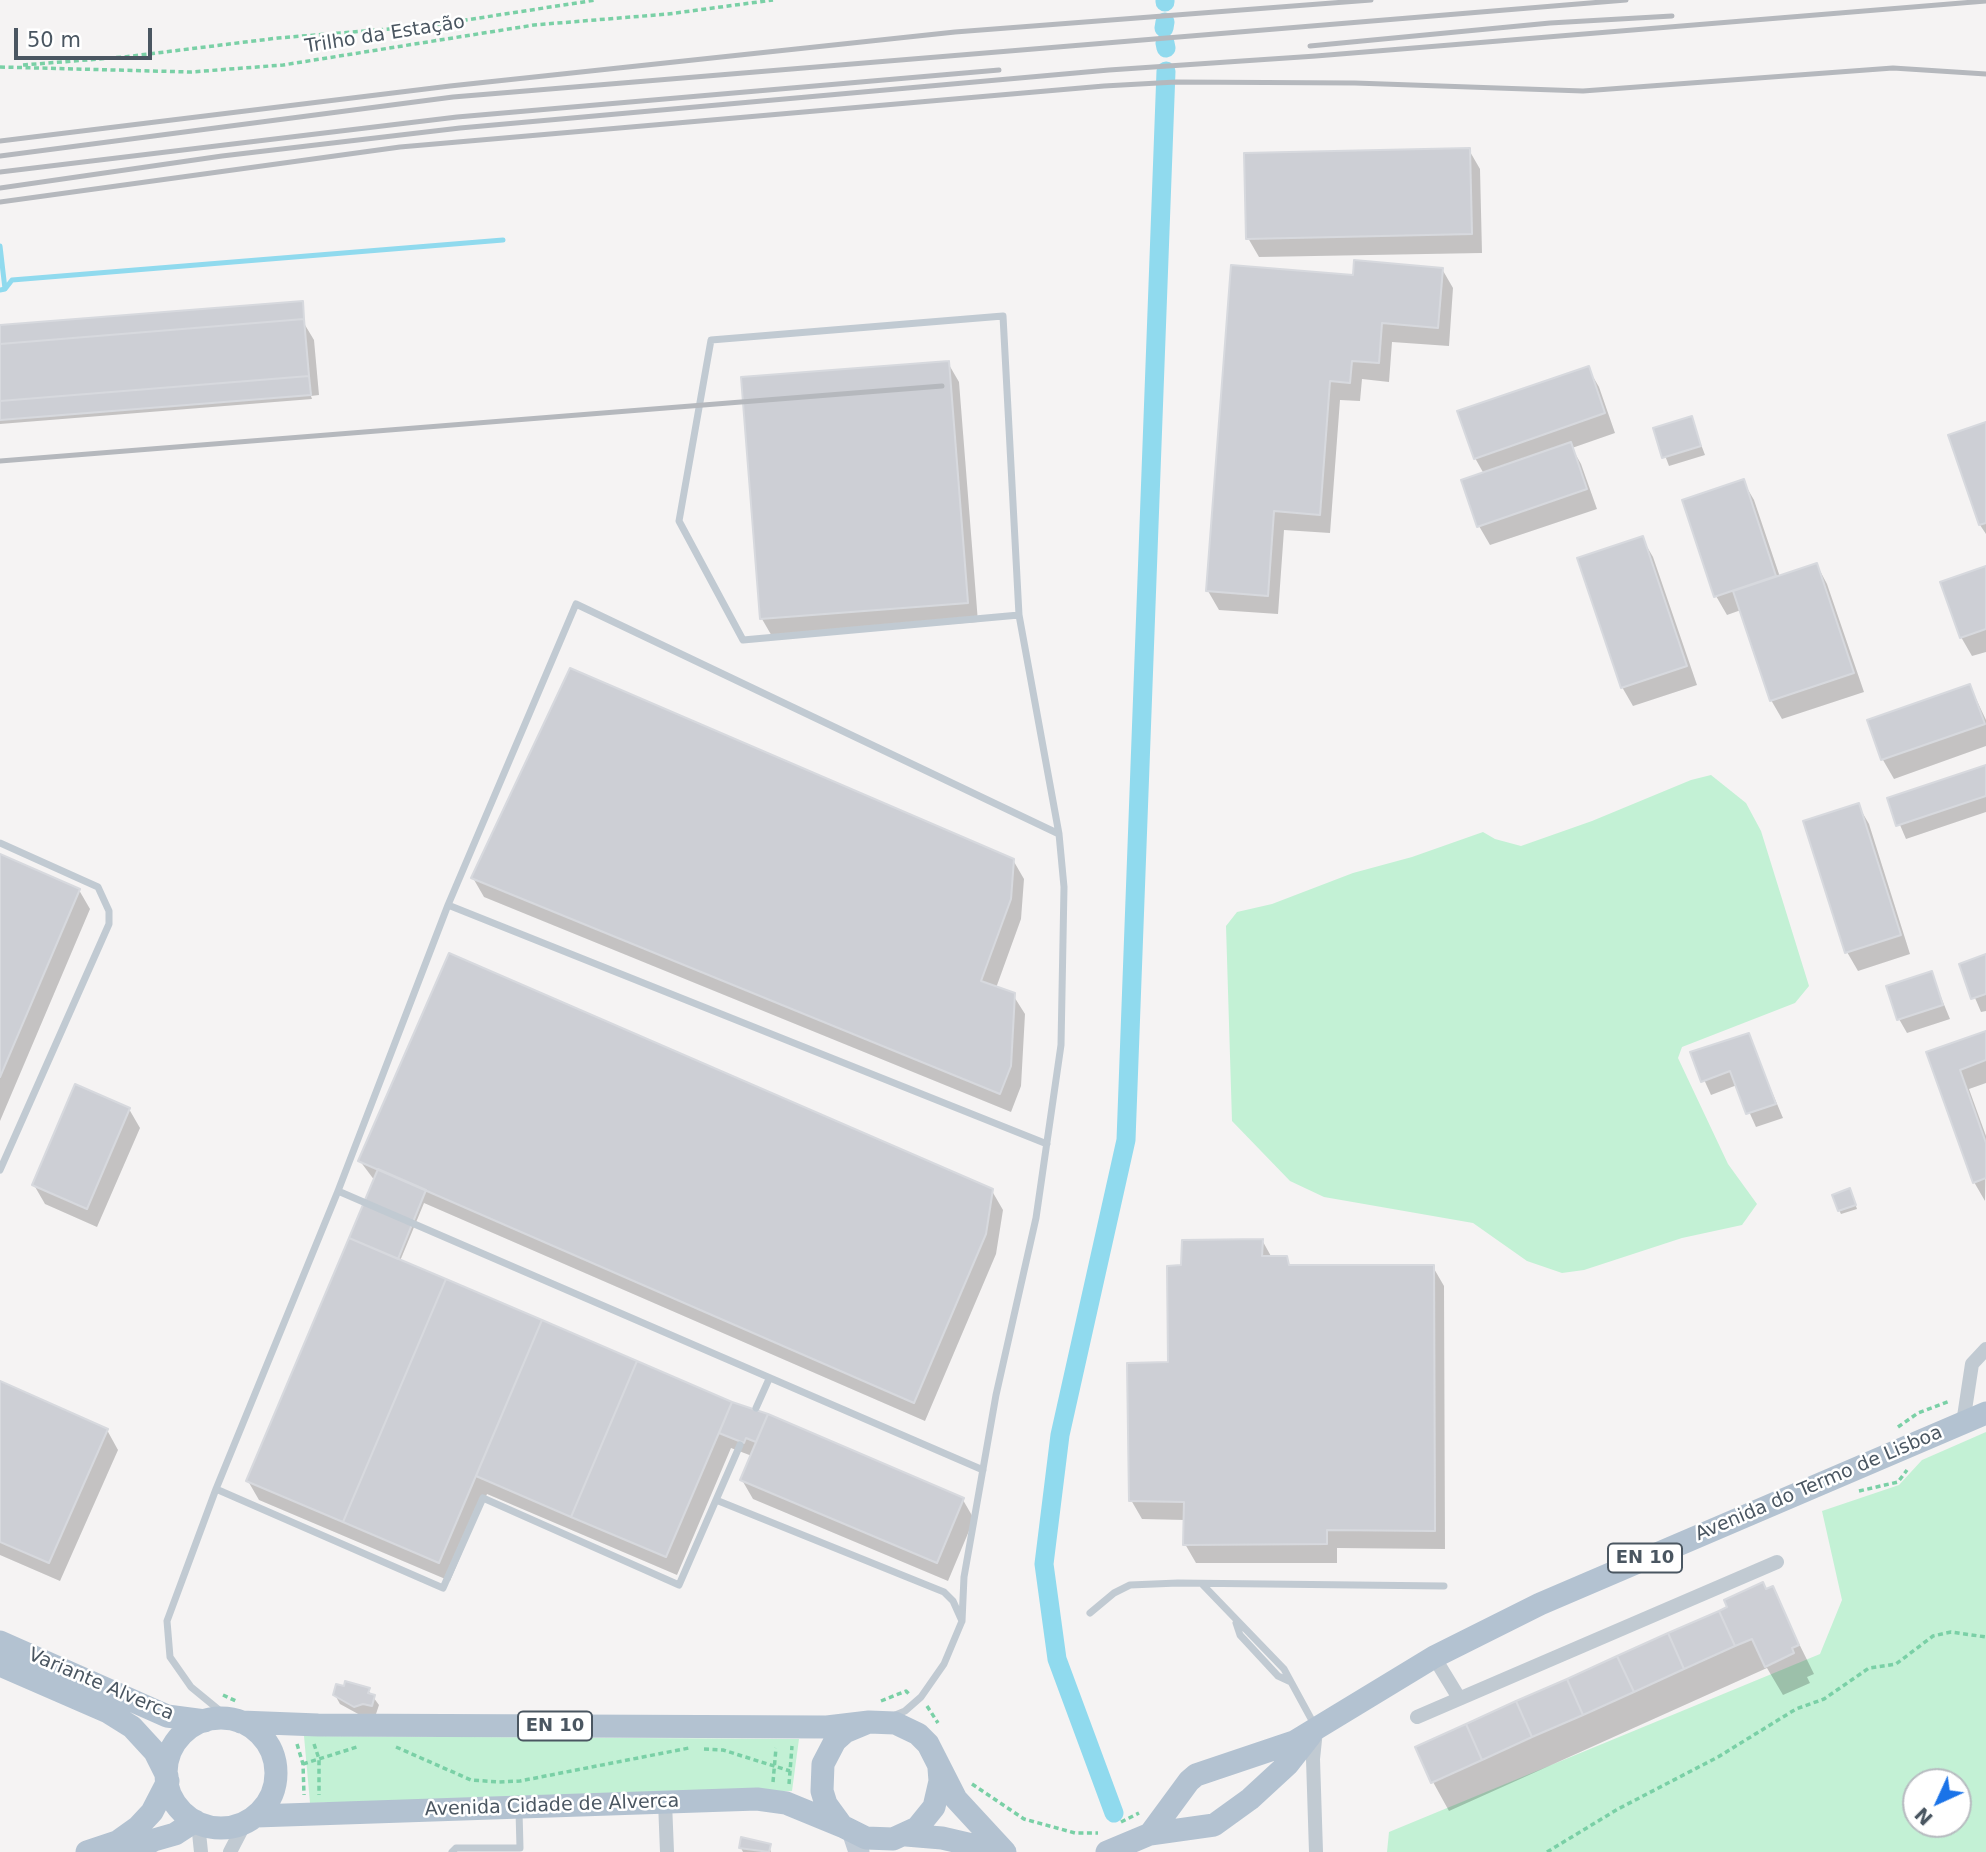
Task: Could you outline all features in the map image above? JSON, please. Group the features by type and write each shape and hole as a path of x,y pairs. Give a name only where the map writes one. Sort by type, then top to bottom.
{"main road":[{"name":"Avenida do Termo de Lisboa","path":"1150,1834 1196,1775 1294,1742 1434,1657 1540,1604 1986,1413"},
{"name":"Variante Alverca","path":"0,1642 167,1716 205,1721"},
{"name":"Variante Alverca","path":"0,1665 108,1712 132,1727 155,1752 167,1778"},
{"name":"EN 10","path":"205,1721 237,1715 302,1725 827,1727 875,1715 907,1727 928,1744 939,1768 974,1822 1004,1852"},
{"path":"237,1715 262,1736 274,1759 275,1784 271,1796 251,1819"},
{"path":"851,1837 833,1816 822,1791 823,1764 835,1741 875,1715"},
{"path":"87,1852 117,1842 138,1827 152,1812 167,1778 170,1753 176,1743 194,1726 205,1721"},
{"name":"Avenida do Termo de Lisboa","path":"1102,1842 1214,1825 1232,1814 1288,1764 1316,1728"},
{"path":"893,1842 917,1828 934,1807 940,1781 939,1768"},
{"path":"132,1852 196,1822 179,1808 167,1778"},
{"name":"Avenida Cidade de Alverca","path":"251,1819 312,1814 665,1802 778,1802 851,1837"},
{"name":"EN 10","path":"196,1822 220,1828 251,1819"},
{"name":"EN 10","path":"851,1837 893,1842 942,1838 1004,1852"}],"street":[{"path":"1963,1423 1972,1364 1986,1349"},
{"path":"1417,1717 1777,1562"},
{"path":"1434,1657 1459,1698"},
{"path":"1316,1728 1313,1759 1316,1852"},
{"path":"665,1802 667,1852"},
{"path":"230,1852 251,1819"},
{"path":"196,1822 201,1852"}],"lane":[{"path":"875,1715 905,1711 918,1700 944,1664 962,1621 964,1577 983,1470 1036,1218 1061,1045 1064,887 1059,834 1019,615 1003,316 711,340 679,521 743,640 1019,615"},
{"path":"237,1715 195,1691 170,1657 167,1621 216,1489 338,1191 448,905 576,604 1059,834"},
{"path":"0,843 97,887 107,900 109,924 0,1170"},
{"path":"448,905 1046,1144"},
{"path":"338,1191 983,1470"},
{"path":"756,1408 769,1379"},
{"path":"216,1489 443,1588 483,1498 678,1586 740,1445"},
{"path":"716,1500 944,1592 953,1601 962,1621"},
{"path":"1203,1585 1235,1622 1247,1629 1284,1670 1316,1728"},
{"path":"1090,1613 1114,1593 1130,1586 1444,1586"},
{"path":"452,1852 456,1848 520,1848 519,1807"}],"path":[{"path":"7,66 427,26 596,0"},
{"name":"Trilho da Estação","path":"0,67 180,72 283,65 534,25 668,14 773,0"},
{"path":"1847,1494 1898,1482 1912,1464"},
{"path":"1547,1852 1618,1809 1718,1758 1796,1709 1824,1699 1869,1668 1896,1664 1933,1636 1951,1632 1986,1637"},
{"path":"195,1691 205,1684 237,1715"},
{"path":"875,1715 889,1700 906,1691 930,1708 941,1729"},
{"path":"302,1725 319,1759 312,1814"},
{"path":"302,1725 303,1765 312,1814"},
{"path":"778,1802 772,1766 787,1726"},
{"path":"778,1802 790,1770 787,1726"},
{"path":"386,1744 471,1780 499,1782 691,1748"},
{"path":"303,1765 364,1746"},
{"path":"703,1749 723,1750 790,1770"},
{"path":"964,1776 1024,1819 1102,1842"}],"green space":[{"path":"1711,775 1746,803 1761,831 1809,986 1795,1003 1682,1047 1678,1058 1728,1164 1757,1204 1742,1225 1682,1238 1584,1270 1562,1273 1527,1261 1473,1223 1324,1197 1290,1181 1232,1121 1226,926 1237,912 1272,904 1353,873 1412,857 1483,832 1495,839 1521,846 1592,821 1691,780"},
{"path":"1986,1432 1986,1852 1387,1852 1389,1832 1820,1654 1842,1600 1822,1511 1899,1485 1922,1460"},
{"path":"304,1736 799,1739 792,1791 310,1803"}],"building":[{"path":"1470,148 1472,234 1246,239 1244,153"},
{"path":"1354,260 1443,268 1438,328 1382,323 1379,363 1352,361 1350,383 1330,381 1320,515 1274,511 1268,596 1206,591 1231,265 1353,275"},
{"path":"303,301 304,319 0,344 0,325"},
{"path":"304,319 309,376 0,401 0,344"},
{"path":"949,361 968,603 760,619 741,377"},
{"path":"1589,366 1605,413 1474,459 1457,411"},
{"path":"309,376 311,395 0,420 0,401"},
{"path":"1692,416 1701,446 1662,458 1653,428"},
{"path":"1986,422 1986,523 1979,525 1948,435"},
{"path":"1571,442 1587,489 1477,527 1461,480"},
{"path":"1744,479 1776,576 1714,597 1682,500"},
{"path":"1643,536 1687,666 1621,688 1577,558"},
{"path":"1817,563 1854,673 1770,701 1733,591"},
{"path":"1986,566 1986,629 1960,638 1940,582"},
{"path":"570,668 1014,859 1011,899 981,981 1015,993 1011,1066 1000,1094 471,878"},
{"path":"1970,684 1985,724 1881,760 1867,720"},
{"path":"1986,765 1986,796 1896,826 1887,798"},
{"path":"1859,803 1901,935 1845,953 1803,821"},
{"path":"0,854 80,889 0,1077"},
{"path":"449,953 993,1189 986,1234 914,1403 358,1161"},
{"path":"1986,954 1986,994 1971,999 1959,964"},
{"path":"1932,971 1943,1005 1897,1020 1886,986"},
{"path":"1986,1031 1986,1060 1960,1070 1986,1143 1986,1178 1973,1183 1926,1052"},
{"path":"1749,1033 1776,1104 1746,1114 1730,1071 1701,1082 1690,1052"},
{"path":"75,1084 130,1108 87,1209 32,1185"},
{"path":"378,1169 426,1190 398,1259 349,1238"},
{"path":"1850,1188 1856,1205 1838,1211 1832,1195"},
{"path":"349,1238 446,1279 343,1522 246,1481"},
{"path":"1263,1239 1262,1256 1287,1256 1289,1265 1434,1265 1435,1531 1327,1530 1327,1544 1183,1545 1184,1502 1129,1501 1127,1363 1168,1362 1167,1266 1181,1265 1182,1240"},
{"path":"446,1279 542,1320 439,1563 343,1522"},
{"path":"542,1320 637,1361 571,1517 476,1476"},
{"path":"637,1361 732,1402 666,1557 571,1517"},
{"path":"0,1381 108,1429 49,1563 0,1542"},
{"path":"732,1402 768,1414 756,1442 746,1438 744,1443 719,1433"},
{"path":"768,1414 964,1498 937,1563 740,1480"},
{"path":"1763,1582 1766,1589 1773,1586 1799,1645 1792,1648 1794,1653 1765,1667 1752,1639 1735,1646 1719,1611 1727,1607 1724,1600"},
{"path":"1719,1611 1735,1646 1684,1669 1668,1633"},
{"path":"1668,1633 1684,1669 1634,1692 1617,1656"},
{"path":"1617,1656 1634,1692 1583,1715 1567,1679"},
{"path":"1567,1679 1583,1715 1532,1737 1516,1701"},
{"path":"345,1681 370,1688 368,1693 375,1695 372,1706 363,1704 354,1707 333,1695 336,1684 344,1686"},
{"path":"1516,1701 1532,1737 1482,1760 1466,1724"},
{"path":"1466,1724 1482,1760 1431,1783 1415,1747"},
{"path":"741,1837 771,1844 769,1852 739,1848"}],"waterway":[{"path":"1164,28 1165,22"},
{"path":"1165,43 1166,48"},
{"path":"1114,1813 1057,1659 1044,1564 1060,1435 1126,1140 1166,71"},
{"path":"0,290 5,289 12,280 503,240"},
{"path":"0,246 5,289"}],"railway":[{"path":"0,141 450,86 955,32 1371,0"},
{"path":"0,156 453,97 1626,0"},
{"path":"0,188 222,156 460,128 1109,70 1316,56 1986,1"},
{"path":"1310,46 1550,23 1672,16"},
{"path":"0,202 400,147 1104,86 1176,82 1355,83 1583,91 1893,68 1986,74"},
{"path":"0,172 457,117 999,70"},
{"path":"0,461 942,386"}]}
